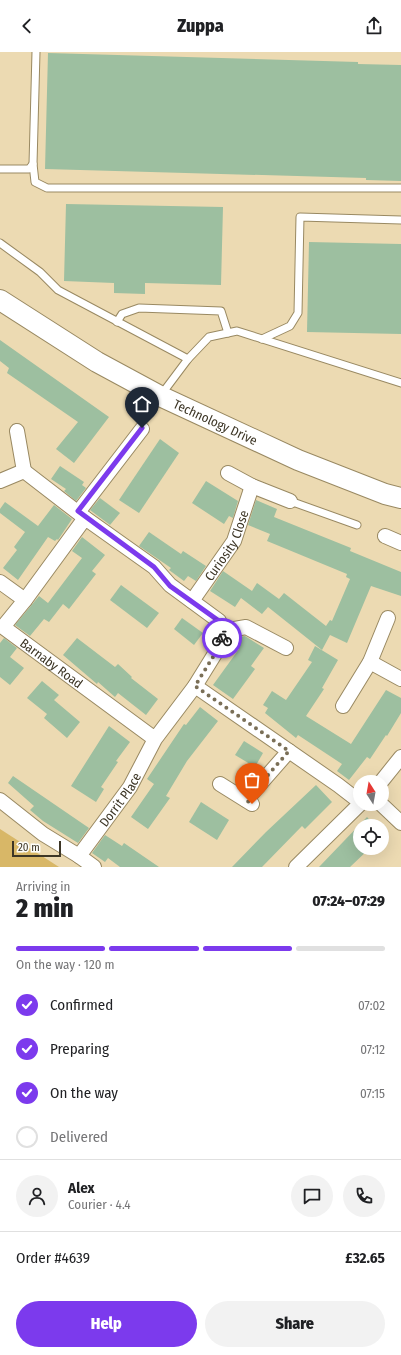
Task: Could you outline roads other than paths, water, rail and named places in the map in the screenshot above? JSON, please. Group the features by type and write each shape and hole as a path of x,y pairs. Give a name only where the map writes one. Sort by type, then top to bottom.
{"street":[{"name":"Technology Drive","path":"0,300 97,362 160,396 298,460 385,494 401,498"},
{"name":"Barnaby Road","path":"142,428 26,600 2,628 155,739"},
{"path":"17,431 24,471 154,567 170,586 219,621 223,631 246,627 286,648"},
{"path":"0,481 24,471"},
{"path":"228,473 252,486 290,501"},
{"name":"Curiosity Close","path":"192,601 234,541 252,486"},
{"path":"385,536 401,543"},
{"path":"0,582 26,600"},
{"path":"343,706 370,662 388,618"},
{"name":"Dorrit Place","path":"79,856 130,787 155,739 195,686 221,644 223,631"},
{"path":"370,662 401,679"},
{"path":"195,686 338,785 353,797"},
{"path":"220,784 249,802 289,751"},
{"path":"387,775 401,757"},
{"path":"0,800 43,834 94,867"},
{"path":"296,867 353,810"},
{"path":"388,811 401,823"}],"lane":[{"path":"36,52 35,182 47,188 401,188"},
{"path":"0,169 29,169 34,164"},
{"path":"262,339 290,326 298,313 300,217 401,220"},
{"path":"0,243 40,272 58,290 188,359"},
{"path":"117,322 122,314 139,308 221,311 228,333"},
{"path":"160,396 188,359 209,337 237,331 401,382"},
{"path":"290,501 357,525"}]}
